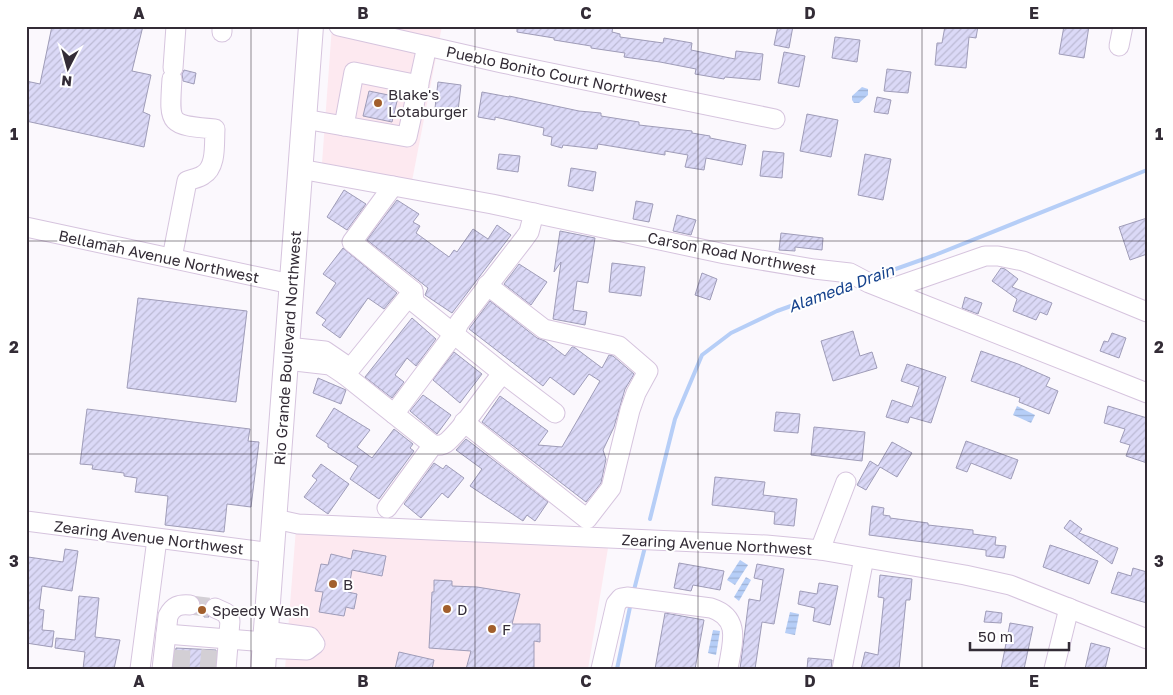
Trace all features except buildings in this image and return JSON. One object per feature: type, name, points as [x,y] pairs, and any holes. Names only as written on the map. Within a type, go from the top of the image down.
[{"type":"main road","name":"Rio Grande Boulevard Northwest","points":[[264,647],[311,26]]},
{"type":"street","points":[[172,258],[188,181],[203,175],[209,170],[213,160],[215,129],[189,127],[180,124],[170,112],[176,26]]},
{"type":"street","name":"Pueblo Bonito Court Northwest","points":[[339,26],[502,63],[775,119]]},
{"type":"street","points":[[1119,46],[1123,26]]},
{"type":"street","points":[[304,119],[345,120],[407,137],[414,84],[427,46]]},
{"type":"street","points":[[345,120],[354,72],[414,84]]},
{"type":"street","name":"Carson Road Northwest","points":[[300,169],[534,213],[725,254],[850,273],[868,283],[1147,393]]},
{"type":"street","points":[[393,186],[352,242],[413,291],[414,302],[501,372],[555,412]]},
{"type":"street","points":[[394,414],[454,334],[459,323],[529,232],[534,213]]},
{"type":"street","name":"Bellamah Avenue Northwest","points":[[26,228],[291,284]]},
{"type":"street","points":[[886,290],[985,256],[998,256],[1022,261],[1147,312]]},
{"type":"street","points":[[464,422],[587,519],[611,488],[623,432],[636,393],[648,371],[619,346],[544,329],[488,285]]},
{"type":"street","points":[[348,371],[413,291]]},
{"type":"street","points":[[287,353],[325,351],[394,414],[433,446],[440,446],[447,442],[501,372]]},
{"type":"street","points":[[387,508],[433,446]]},
{"type":"street","points":[[820,550],[846,482]]},
{"type":"street","name":"Zearing Avenue Northwest","points":[[275,519],[298,524],[746,544],[820,550],[1010,585],[1147,639]]},
{"type":"street","name":"Zearing Avenue Northwest","points":[[26,521],[272,553]]},
{"type":"street","points":[[140,669],[157,539]]},
{"type":"street","points":[[842,669],[864,558]]},
{"type":"street","points":[[601,669],[616,604],[621,598],[627,597],[711,608],[722,613],[730,623],[733,633],[728,669]]},
{"type":"street","points":[[162,669],[177,639],[168,616],[171,609],[181,604],[190,605]]},
{"type":"street","points":[[215,608],[226,613],[230,621],[217,643],[226,669]]},
{"type":"street","points":[[1054,669],[1069,608]]},
{"type":"street","points":[[177,639],[264,647]]},
{"type":"shaded area","points":[[332,26],[442,26],[412,181],[322,163]]},
{"type":"shaded area","points":[[296,528],[609,542],[588,669],[285,669]]},
{"type":"water","points":[[862,87],[868,89],[868,95],[859,103],[854,103],[852,96]]},
{"type":"water","points":[[1017,406],[1035,415],[1031,423],[1013,415]]},
{"type":"water","points":[[740,560],[748,565],[735,585],[727,580]]},
{"type":"water","points":[[746,577],[751,580],[739,601],[734,597]]},
{"type":"water","points":[[790,612],[799,614],[795,635],[785,633]]},
{"type":"water","points":[[713,630],[720,631],[716,655],[708,653]]},
{"type":"waterway","name":"Alameda Drain","points":[[873,277],[935,255],[1147,170]]},
{"type":"waterway","name":"Alameda Drain","points":[[650,519],[675,419],[702,355],[731,333],[777,311],[855,283]]},
{"type":"waterway","name":"Alameda Drain","points":[[634,590],[645,547]]},
{"type":"waterway","name":"Alameda Drain","points":[[617,669],[630,607]]},
{"type":"tunnel","points":[[190,605],[215,608]]},
{"type":"tunnel","points":[[180,669],[181,648]]},
{"type":"tunnel","points":[[209,669],[211,650]]},
{"type":"place","name":"Blake's Lotaburger","points":[[378,103]]},
{"type":"place","name":"B","points":[[333,584]]},
{"type":"place","name":"D","points":[[447,609]]},
{"type":"place","name":"Speedy Wash","points":[[202,610]]},
{"type":"place","name":"F","points":[[492,629]]}]
